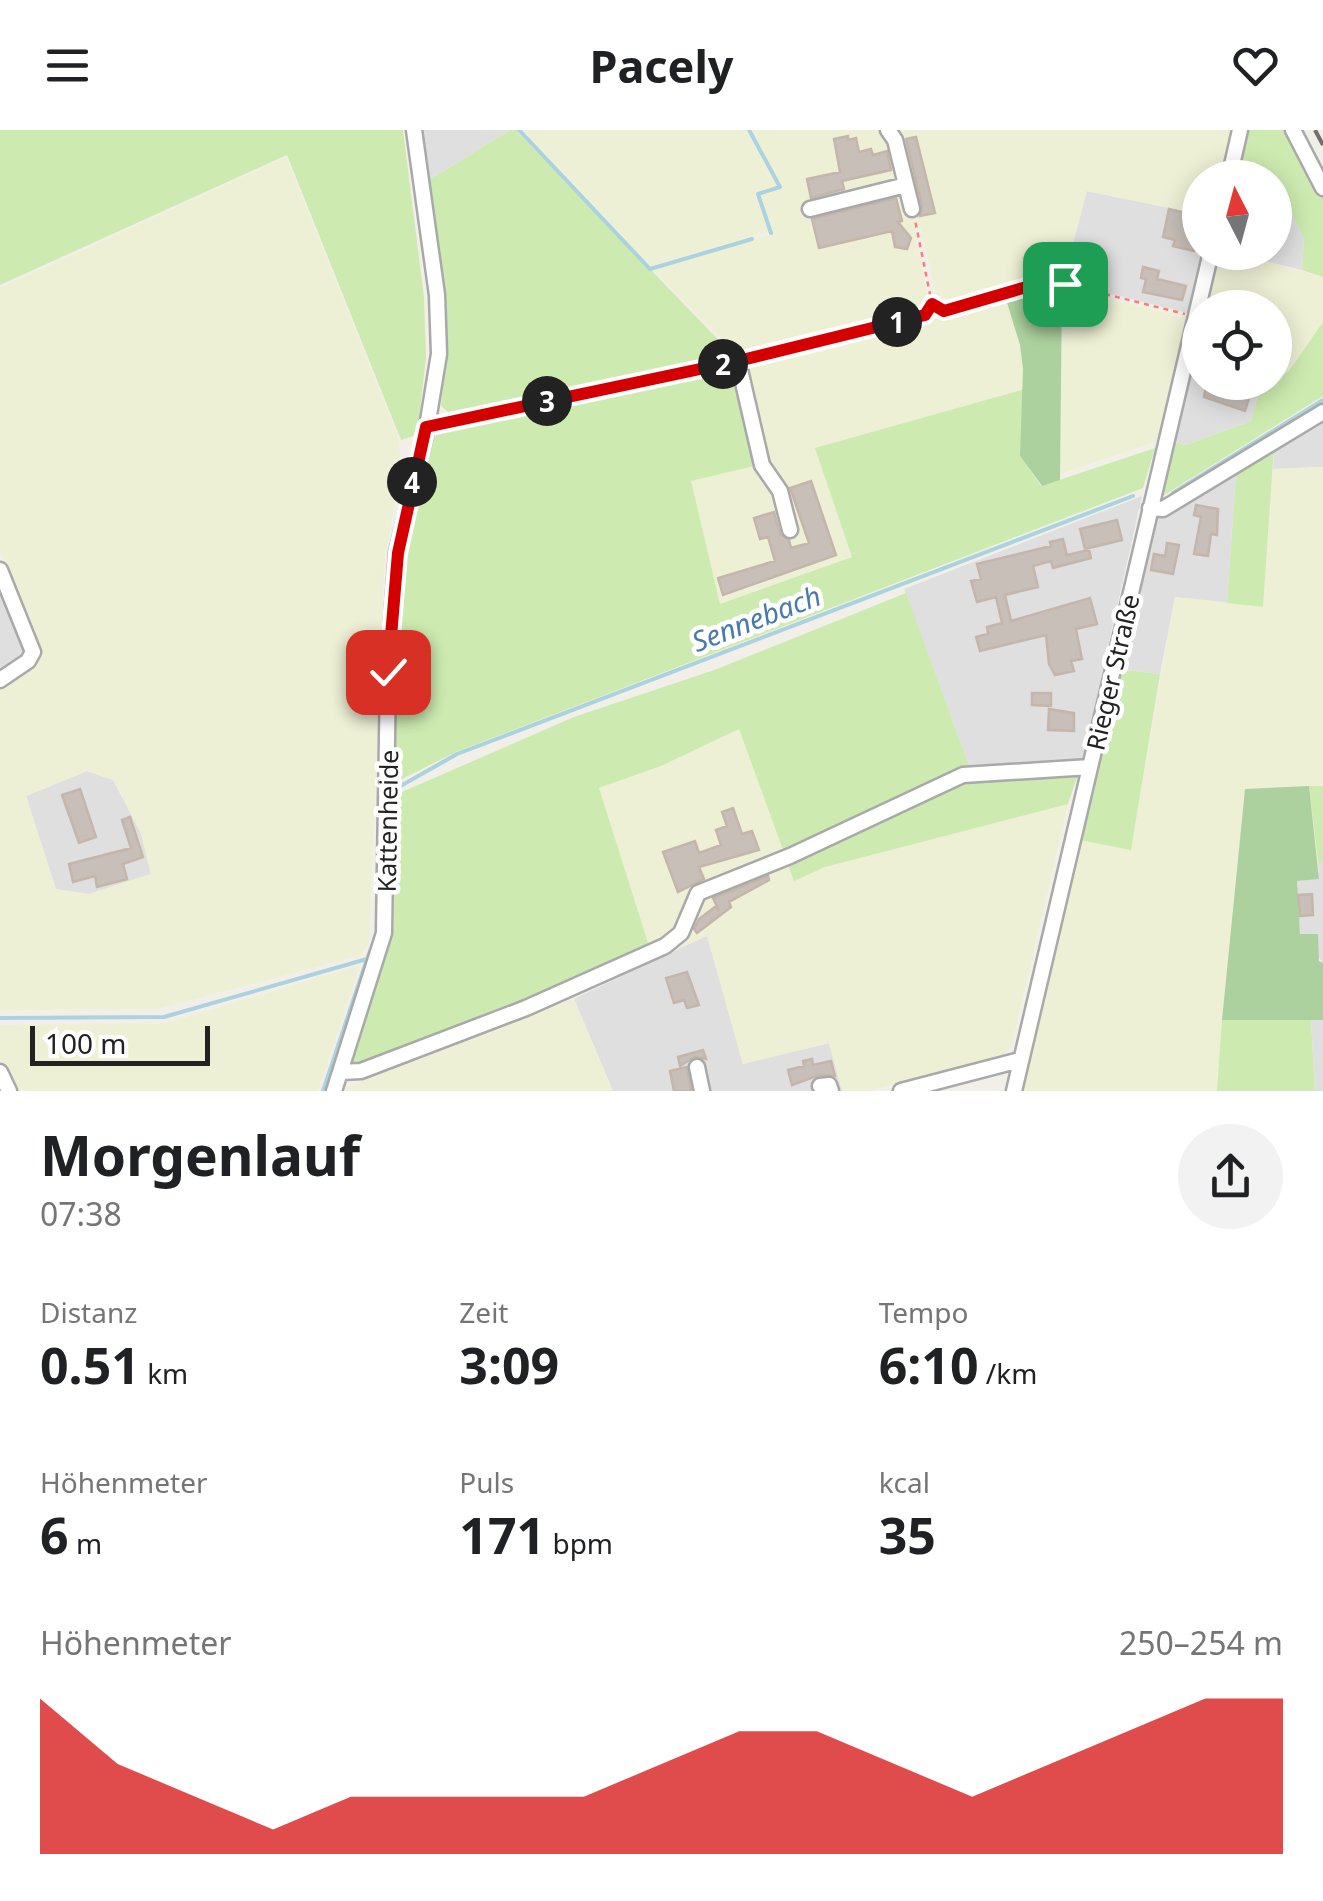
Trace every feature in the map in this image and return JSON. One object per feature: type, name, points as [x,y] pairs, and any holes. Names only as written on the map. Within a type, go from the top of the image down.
[{"type":"street","name":"Kattenheide","points":[[334,1091],[384,933],[388,672],[398,553],[439,354],[438,315],[414,130]]},
{"type":"street","points":[[888,130],[895,140],[912,209]]},
{"type":"street","points":[[1233,160],[1240,130]]},
{"type":"street","points":[[1292,130],[1323,188]]},
{"type":"street","points":[[810,209],[906,184]]},
{"type":"street","points":[[426,427],[738,361],[762,465],[780,491],[790,530]]},
{"type":"street","name":"Rieger Straße","points":[[1014,1091],[1182,374]]},
{"type":"street","points":[[1150,508],[1163,510],[1323,412]]},
{"type":"street","points":[[0,570],[32,652],[28,661],[0,680]]},
{"type":"street","points":[[341,1072],[361,1070],[526,1008],[665,946],[681,934],[698,893],[790,856],[963,776],[1090,767]]},
{"type":"street","points":[[901,1091],[1020,1060]]},
{"type":"street","points":[[697,1067],[702,1091]]},
{"type":"street","points":[[0,1072],[9,1091]]},
{"type":"path","points":[[738,361],[925,315],[932,304],[912,209]]},
{"type":"path","points":[[932,304],[944,311],[1037,284],[1065,284],[1182,313]]},
{"type":"shaded area","points":[[418,130],[510,130],[426,182]]},
{"type":"shaded area","points":[[1086,191],[1182,210],[1182,270],[1202,270],[1197,290],[1182,290],[1182,312],[1063,282]]},
{"type":"shaded area","points":[[1292,214],[1304,239],[1302,270],[1292,268]]},
{"type":"shaded area","points":[[1182,394],[1182,400],[1257,400],[1251,421],[1186,445],[1171,441]]},
{"type":"shaded area","points":[[1323,417],[1323,467],[1273,469],[1274,447]]},
{"type":"shaded area","points":[[1236,473],[1227,603],[1175,597],[1160,674],[1116,669],[1150,522]]},
{"type":"shaded area","points":[[1142,496],[1082,762],[971,771],[904,589]]},
{"type":"shaded area","points":[[0,582],[28,645],[25,656],[0,673]]},
{"type":"shaded area","points":[[87,771],[113,780],[141,833],[151,874],[89,894],[56,890],[26,796]]},
{"type":"shaded area","points":[[1318,862],[1323,862],[1323,963],[1300,935],[1296,881],[1319,879]]},
{"type":"shaded area","points":[[707,935],[743,1064],[829,1043],[842,1091],[613,1091],[574,999]]},
{"type":"shaded area","points":[[1311,1020],[1323,1020],[1323,1091],[1315,1091]]},
{"type":"green space","points":[[0,130],[403,130],[424,297],[426,358],[417,435],[401,440],[287,155],[0,285]]},
{"type":"green space","points":[[510,130],[516,130],[734,356],[454,417],[441,406],[446,341],[426,182]]},
{"type":"green space","points":[[523,130],[745,130],[777,186],[755,194],[768,231],[651,266]]},
{"type":"green space","points":[[751,130],[1234,130],[1228,160],[1182,160],[1182,210],[1087,191],[1063,282],[1036,280],[949,304],[938,300],[920,226],[914,228],[928,299],[919,310],[737,355],[653,270],[772,234],[760,195],[781,187]]},
{"type":"green space","points":[[1246,130],[1286,130],[1323,198],[1323,277],[1302,270],[1304,239],[1292,214],[1292,160],[1238,160]]},
{"type":"green space","points":[[286,157],[399,440],[400,468],[384,566],[369,943],[361,955],[158,1009],[0,1010],[0,685],[43,654],[0,553],[0,288]],"holes":[[[87,771],[113,780],[141,833],[151,874],[89,894],[56,889],[26,796]]]},
{"type":"green space","points":[[1292,269],[1323,277],[1323,322],[1292,367],[1292,290],[1207,290],[1212,270]]},
{"type":"green space","points":[[1036,288],[1062,288],[1060,480],[1042,486],[1020,456],[1023,369],[1005,296]]},
{"type":"green space","points":[[1062,288],[1182,317],[1182,350],[1158,441],[1060,474]]},
{"type":"green space","points":[[1005,296],[1020,345],[1025,389],[816,448],[852,557],[719,604],[690,481],[769,461],[747,369],[751,361],[955,312]]},
{"type":"green space","points":[[1323,322],[1323,396],[1158,499],[1171,441],[1186,445],[1251,421],[1257,400],[1292,400],[1292,367]]},
{"type":"green space","points":[[729,370],[738,378],[755,450],[754,466],[691,481],[720,604],[852,557],[815,448],[1025,389],[1020,456],[1041,486],[1155,448],[1143,488],[456,752],[396,782],[396,651],[405,554],[429,443],[446,426]]},
{"type":"green space","points":[[1274,447],[1263,607],[1227,603],[1236,473]]},
{"type":"green space","points":[[1323,467],[1323,785],[1245,790],[1217,1091],[1019,1091],[1075,839],[1131,849],[1175,597],[1263,606],[1273,469]]},
{"type":"green space","points":[[906,593],[971,771],[959,772],[783,850],[739,729],[661,766],[599,788],[650,949],[522,1005],[359,1065],[352,1063],[394,927],[395,795],[574,717],[717,669]]},
{"type":"green space","points":[[1116,669],[1160,674],[1131,850],[1075,839]]},
{"type":"green space","points":[[739,729],[794,880],[825,867],[1068,804],[1011,1047],[1003,1055],[870,1091],[842,1091],[829,1043],[743,1064],[707,936],[654,960],[598,789],[661,766]]},
{"type":"green space","points":[[1078,774],[1068,804],[825,867],[794,881],[786,860],[964,778]]},
{"type":"green space","points":[[1309,786],[1323,786],[1323,862],[1318,862]]},
{"type":"green space","points":[[1309,786],[1319,879],[1297,881],[1300,934],[1318,934],[1319,961],[1323,963],[1323,1020],[1222,1020],[1245,789]]},
{"type":"green space","points":[[360,965],[318,1091],[16,1091],[0,1058],[0,1025],[166,1023]]},
{"type":"green space","points":[[574,999],[613,1091],[343,1091],[344,1089]]},
{"type":"green space","points":[[1222,1020],[1311,1020],[1315,1091],[1217,1091]]},
{"type":"building","points":[[848,136],[848,140],[856,138],[859,152],[871,149],[873,155],[887,151],[891,170],[842,181],[844,189],[811,198],[807,179],[840,172],[834,139]]},
{"type":"building","points":[[916,137],[935,213],[920,216],[922,206],[906,139]]},
{"type":"building","points":[[896,198],[902,221],[898,222],[911,238],[907,249],[895,247],[892,231],[819,248],[812,219]]},
{"type":"building","points":[[1169,209],[1182,212],[1182,248],[1173,246],[1175,240],[1163,237]]},
{"type":"building","points":[[1143,267],[1159,271],[1157,279],[1186,286],[1182,300],[1143,292],[1146,279],[1141,278]]},
{"type":"building","points":[[1213,400],[1248,400],[1245,411]]},
{"type":"building","points":[[811,481],[836,555],[723,595],[718,578],[775,561],[768,537],[760,539],[754,518],[774,512],[780,534],[789,540],[791,548],[809,543],[790,488]]},
{"type":"building","points":[[1196,505],[1218,509],[1217,535],[1211,534],[1208,556],[1194,554],[1201,517],[1194,515]]},
{"type":"building","points":[[1117,520],[1122,540],[1085,549],[1080,529]]},
{"type":"building","points":[[1063,539],[1067,555],[1089,550],[1091,558],[1053,568],[1051,561],[1033,566],[1038,587],[1005,595],[1011,621],[1090,598],[1097,624],[1076,629],[1082,659],[1071,661],[1074,671],[1055,675],[1049,664],[1046,635],[980,651],[976,637],[988,634],[987,627],[1002,623],[996,597],[977,602],[971,581],[981,579],[977,564],[1051,546],[1050,542]]},
{"type":"building","points":[[1167,543],[1179,545],[1173,574],[1151,570],[1154,554],[1165,556]]},
{"type":"building","points":[[1032,693],[1051,693],[1051,706],[1032,705]]},
{"type":"building","points":[[1049,709],[1074,713],[1074,731],[1048,730]]},
{"type":"building","points":[[80,789],[96,837],[79,843],[62,795]]},
{"type":"building","points":[[733,808],[742,834],[752,831],[759,850],[699,867],[704,879],[678,892],[663,852],[695,841],[699,853],[721,845],[716,830],[727,826],[722,812]]},
{"type":"building","points":[[130,817],[143,857],[123,864],[127,879],[97,887],[95,876],[73,882],[69,864],[131,848],[122,820]]},
{"type":"building","points":[[768,876],[769,880],[729,902],[731,907],[697,933],[694,929],[699,919],[716,906],[719,911],[713,898]]},
{"type":"building","points":[[1312,894],[1313,915],[1300,916],[1298,895]]},
{"type":"building","points":[[687,972],[699,1005],[687,1008],[684,1000],[674,1003],[666,978]]},
{"type":"building","points":[[703,1050],[706,1059],[694,1057],[680,1066],[678,1057]]},
{"type":"building","points":[[812,1059],[813,1065],[831,1061],[835,1076],[819,1075],[792,1085],[788,1070],[804,1066],[803,1061]]},
{"type":"building","points":[[687,1067],[691,1091],[674,1091],[670,1071]]},
{"type":"waterway","points":[[519,130],[650,269],[752,239]]},
{"type":"waterway","points":[[749,130],[780,187],[758,194],[771,233]]},
{"type":"waterway","name":"Sennebach","points":[[1173,493],[1323,400]]},
{"type":"waterway","name":"Sennebach","points":[[397,788],[457,754],[1133,496]]},
{"type":"waterway","name":"Sennebach","points":[[0,1018],[164,1017],[367,959],[377,934],[379,802]]},
{"type":"waterway","points":[[323,1091],[367,959]]},
{"type":"railway","points":[[1315,130],[1323,145]]},
{"type":"route","points":[[388,672],[398,553],[426,427],[738,361],[925,315],[932,304],[944,311],[1037,284],[1065,284]]}]
